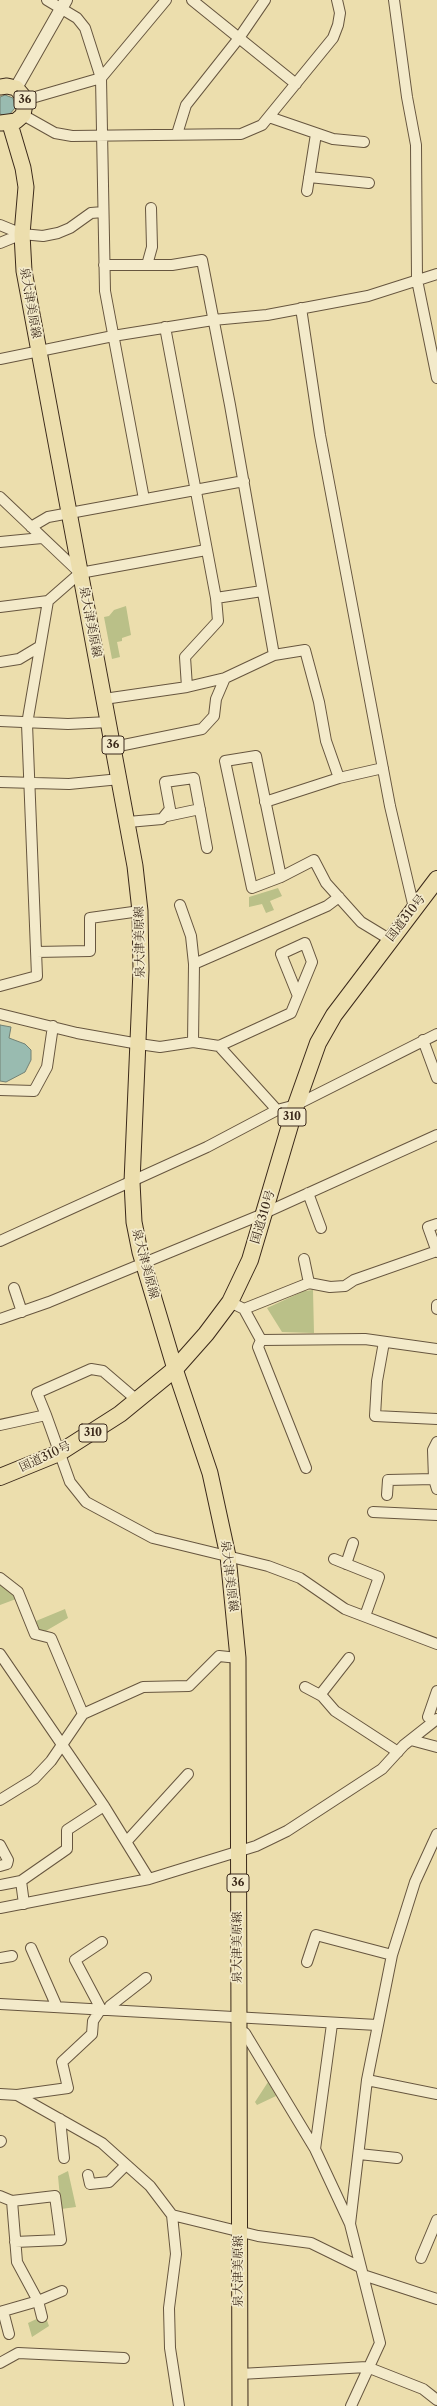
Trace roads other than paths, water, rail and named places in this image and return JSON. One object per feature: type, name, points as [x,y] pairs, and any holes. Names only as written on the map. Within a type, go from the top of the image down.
[{"type":"highway","name":"国道310号","points":[[0,1477],[59,1453],[89,1436],[138,1401],[175,1369],[206,1334],[230,1302],[250,1260],[262,1215],[296,1105],[318,1043],[334,1015],[389,939],[437,879]]},
{"type":"main road","name":"36","points":[[0,86],[21,101]]},
{"type":"main road","name":"泉大津美原線","points":[[21,101],[5,123],[23,168],[26,187],[22,234],[24,271],[128,822],[140,911],[141,970],[139,1044],[132,1182],[134,1222],[143,1262],[175,1369],[210,1473],[228,1556],[238,1658],[240,2406]]},
{"type":"street","points":[[47,0],[64,4],[85,28],[101,78],[105,291],[144,499]]},
{"type":"street","points":[[21,101],[101,78],[166,0]]},
{"type":"street","points":[[192,0],[296,84]]},
{"type":"street","points":[[176,134],[186,105],[239,38],[265,0]]},
{"type":"street","points":[[21,101],[54,133],[72,136],[241,134],[262,126],[333,38],[338,25],[340,13],[337,0]]},
{"type":"street","points":[[394,0],[407,97],[416,145],[417,280],[437,378]]},
{"type":"street","points":[[21,101],[64,4]]},
{"type":"street","points":[[269,117],[333,139],[364,142]]},
{"type":"street","points":[[307,191],[316,134]]},
{"type":"street","points":[[309,177],[369,182]]},
{"type":"street","points":[[147,265],[152,247],[151,208]]},
{"type":"street","points":[[0,225],[22,234],[43,236],[58,233],[70,228],[91,213],[103,212]]},
{"type":"street","points":[[0,243],[22,234]]},
{"type":"street","points":[[104,265],[172,265],[202,260],[244,481],[274,655]]},
{"type":"street","points":[[0,359],[113,336],[213,320],[267,315],[368,296],[437,274]]},
{"type":"street","points":[[301,308],[320,435],[383,768],[414,908]]},
{"type":"street","points":[[165,328],[216,598],[218,621],[185,657],[187,687]]},
{"type":"street","points":[[31,527],[48,517],[244,481]]},
{"type":"street","points":[[0,497],[80,573]]},
{"type":"street","points":[[0,542],[42,538]]},
{"type":"street","points":[[0,607],[48,602],[80,573],[206,550]]},
{"type":"street","points":[[216,598],[262,591]]},
{"type":"street","points":[[0,986],[37,976],[27,724],[39,647],[48,602]]},
{"type":"street","points":[[0,662],[19,659],[39,647]]},
{"type":"street","points":[[104,699],[187,687],[225,678],[263,662],[274,655],[305,650],[319,702],[326,741],[339,778]]},
{"type":"street","points":[[114,747],[202,729],[214,716],[216,699],[225,678]]},
{"type":"street","points":[[0,721],[27,724],[109,722]]},
{"type":"street","points":[[281,877],[256,756],[225,761],[252,888],[281,877],[314,860],[326,883],[361,922],[389,939]]},
{"type":"street","points":[[265,802],[339,778],[383,768]]},
{"type":"street","points":[[0,782],[69,784],[120,778]]},
{"type":"street","points":[[167,816],[170,809],[165,782],[194,778],[208,848]]},
{"type":"street","points":[[128,822],[155,821],[167,816],[200,809]]},
{"type":"street","points":[[194,964],[327,906],[339,897]]},
{"type":"street","points":[[180,905],[191,936],[194,964],[193,1042]]},
{"type":"street","points":[[36,952],[90,951],[90,918],[140,911]]},
{"type":"street","points":[[0,1014],[77,1033],[139,1044],[160,1047],[193,1042],[219,1046],[291,1013],[298,996],[312,962],[305,943],[281,954],[298,996]]},
{"type":"street","points":[[0,1090],[34,1091],[47,1067],[52,1026]]},
{"type":"street","points":[[0,1241],[207,1147],[277,1110],[296,1105],[437,1034]]},
{"type":"street","points":[[423,1040],[437,1078]]},
{"type":"street","points":[[219,1046],[277,1110]]},
{"type":"street","points":[[0,1319],[22,1312],[262,1215],[437,1135]]},
{"type":"street","points":[[308,1193],[321,1228]]},
{"type":"street","points":[[244,1309],[309,1283],[330,1288],[345,1286],[354,1280],[437,1251],[428,1227],[437,1224]]},
{"type":"street","points":[[304,1259],[309,1283]]},
{"type":"street","points":[[14,1288],[22,1312]]},
{"type":"street","points":[[230,1302],[244,1309],[261,1340]]},
{"type":"street","points":[[261,1340],[365,1339],[437,1349]]},
{"type":"street","points":[[261,1340],[258,1347],[306,1468]]},
{"type":"street","points":[[384,1342],[378,1381],[375,1416],[437,1419]]},
{"type":"street","points":[[138,1401],[104,1371],[91,1369],[37,1393],[70,1482],[86,1502],[153,1538],[268,1566],[300,1578],[345,1609],[437,1644]]},
{"type":"street","points":[[0,1425],[46,1415]]},
{"type":"street","points":[[387,1495],[388,1480],[436,1477],[433,1450],[437,1442]]},
{"type":"street","points":[[373,1512],[437,1515]]},
{"type":"street","points":[[346,1564],[353,1543]]},
{"type":"street","points":[[334,1559],[379,1577],[365,1616]]},
{"type":"street","points":[[0,1578],[18,1592],[35,1634],[51,1638],[83,1714]]},
{"type":"street","points":[[0,1654],[104,1806],[127,1841],[149,1879]]},
{"type":"street","points":[[0,1800],[34,1779],[52,1761],[83,1714],[143,1687],[189,1686],[219,1656],[238,1658]]},
{"type":"street","points":[[320,1695],[349,1658]]},
{"type":"street","points":[[305,1687],[320,1695],[335,1711],[398,1752]]},
{"type":"street","points":[[0,1908],[149,1879],[238,1853],[287,1831],[382,1769],[433,1718],[437,1691]]},
{"type":"street","points":[[411,1740],[437,1746]]},
{"type":"street","points":[[127,1841],[188,1774]]},
{"type":"street","points":[[0,1885],[21,1881],[67,1849],[66,1830],[104,1806]]},
{"type":"street","points":[[350,2224],[367,2080],[392,1955],[415,1882],[437,1834]]},
{"type":"street","points":[[0,1845],[8,1860],[7,1864],[0,1866]]},
{"type":"street","points":[[21,1881],[24,1904]]},
{"type":"street","points":[[307,1962],[316,1934],[392,1955]]},
{"type":"street","points":[[102,1942],[75,1960],[105,2010]]},
{"type":"street","points":[[31,1948],[57,2007]]},
{"type":"street","points":[[0,1958],[12,1956]]},
{"type":"street","points":[[0,2094],[18,2095],[68,2088],[62,2062],[92,2034],[93,2022],[105,2010],[146,1978]]},
{"type":"street","points":[[0,2004],[105,2010],[238,2025],[377,2025]]},
{"type":"street","points":[[315,2149],[332,2024]]},
{"type":"street","points":[[238,2025],[245,2033],[315,2149],[350,2224],[380,2343],[367,2367],[351,2406]]},
{"type":"street","points":[[367,2080],[437,2094]]},
{"type":"street","points":[[18,2095],[102,2143],[150,2186],[172,2215],[176,2254],[169,2308],[170,2348],[179,2406]]},
{"type":"street","points":[[60,2119],[64,2158]]},
{"type":"street","points":[[359,2154],[398,2158]]},
{"type":"street","points":[[88,2175],[90,2184],[110,2182],[126,2165]]},
{"type":"street","points":[[0,2196],[12,2201],[55,2196],[61,2240],[16,2242]]},
{"type":"street","points":[[12,2201],[17,2262],[38,2301],[42,2317]]},
{"type":"street","points":[[172,2215],[239,2232],[311,2243],[362,2271],[437,2299]]},
{"type":"street","points":[[421,2258],[437,2220]]},
{"type":"street","points":[[9,2334],[1,2311],[38,2301],[62,2291]]},
{"type":"street","points":[[0,2363],[18,2353],[124,2358]]},
{"type":"street","points":[[240,2374],[367,2367],[422,2389],[437,2400]]},
{"type":"water","points":[[5,95],[13,98],[15,108],[9,115],[0,114],[0,97]]},
{"type":"water","points":[[0,1025],[11,1027],[9,1038],[25,1044],[31,1050],[31,1060],[25,1072],[6,1082],[0,1081]]}]
